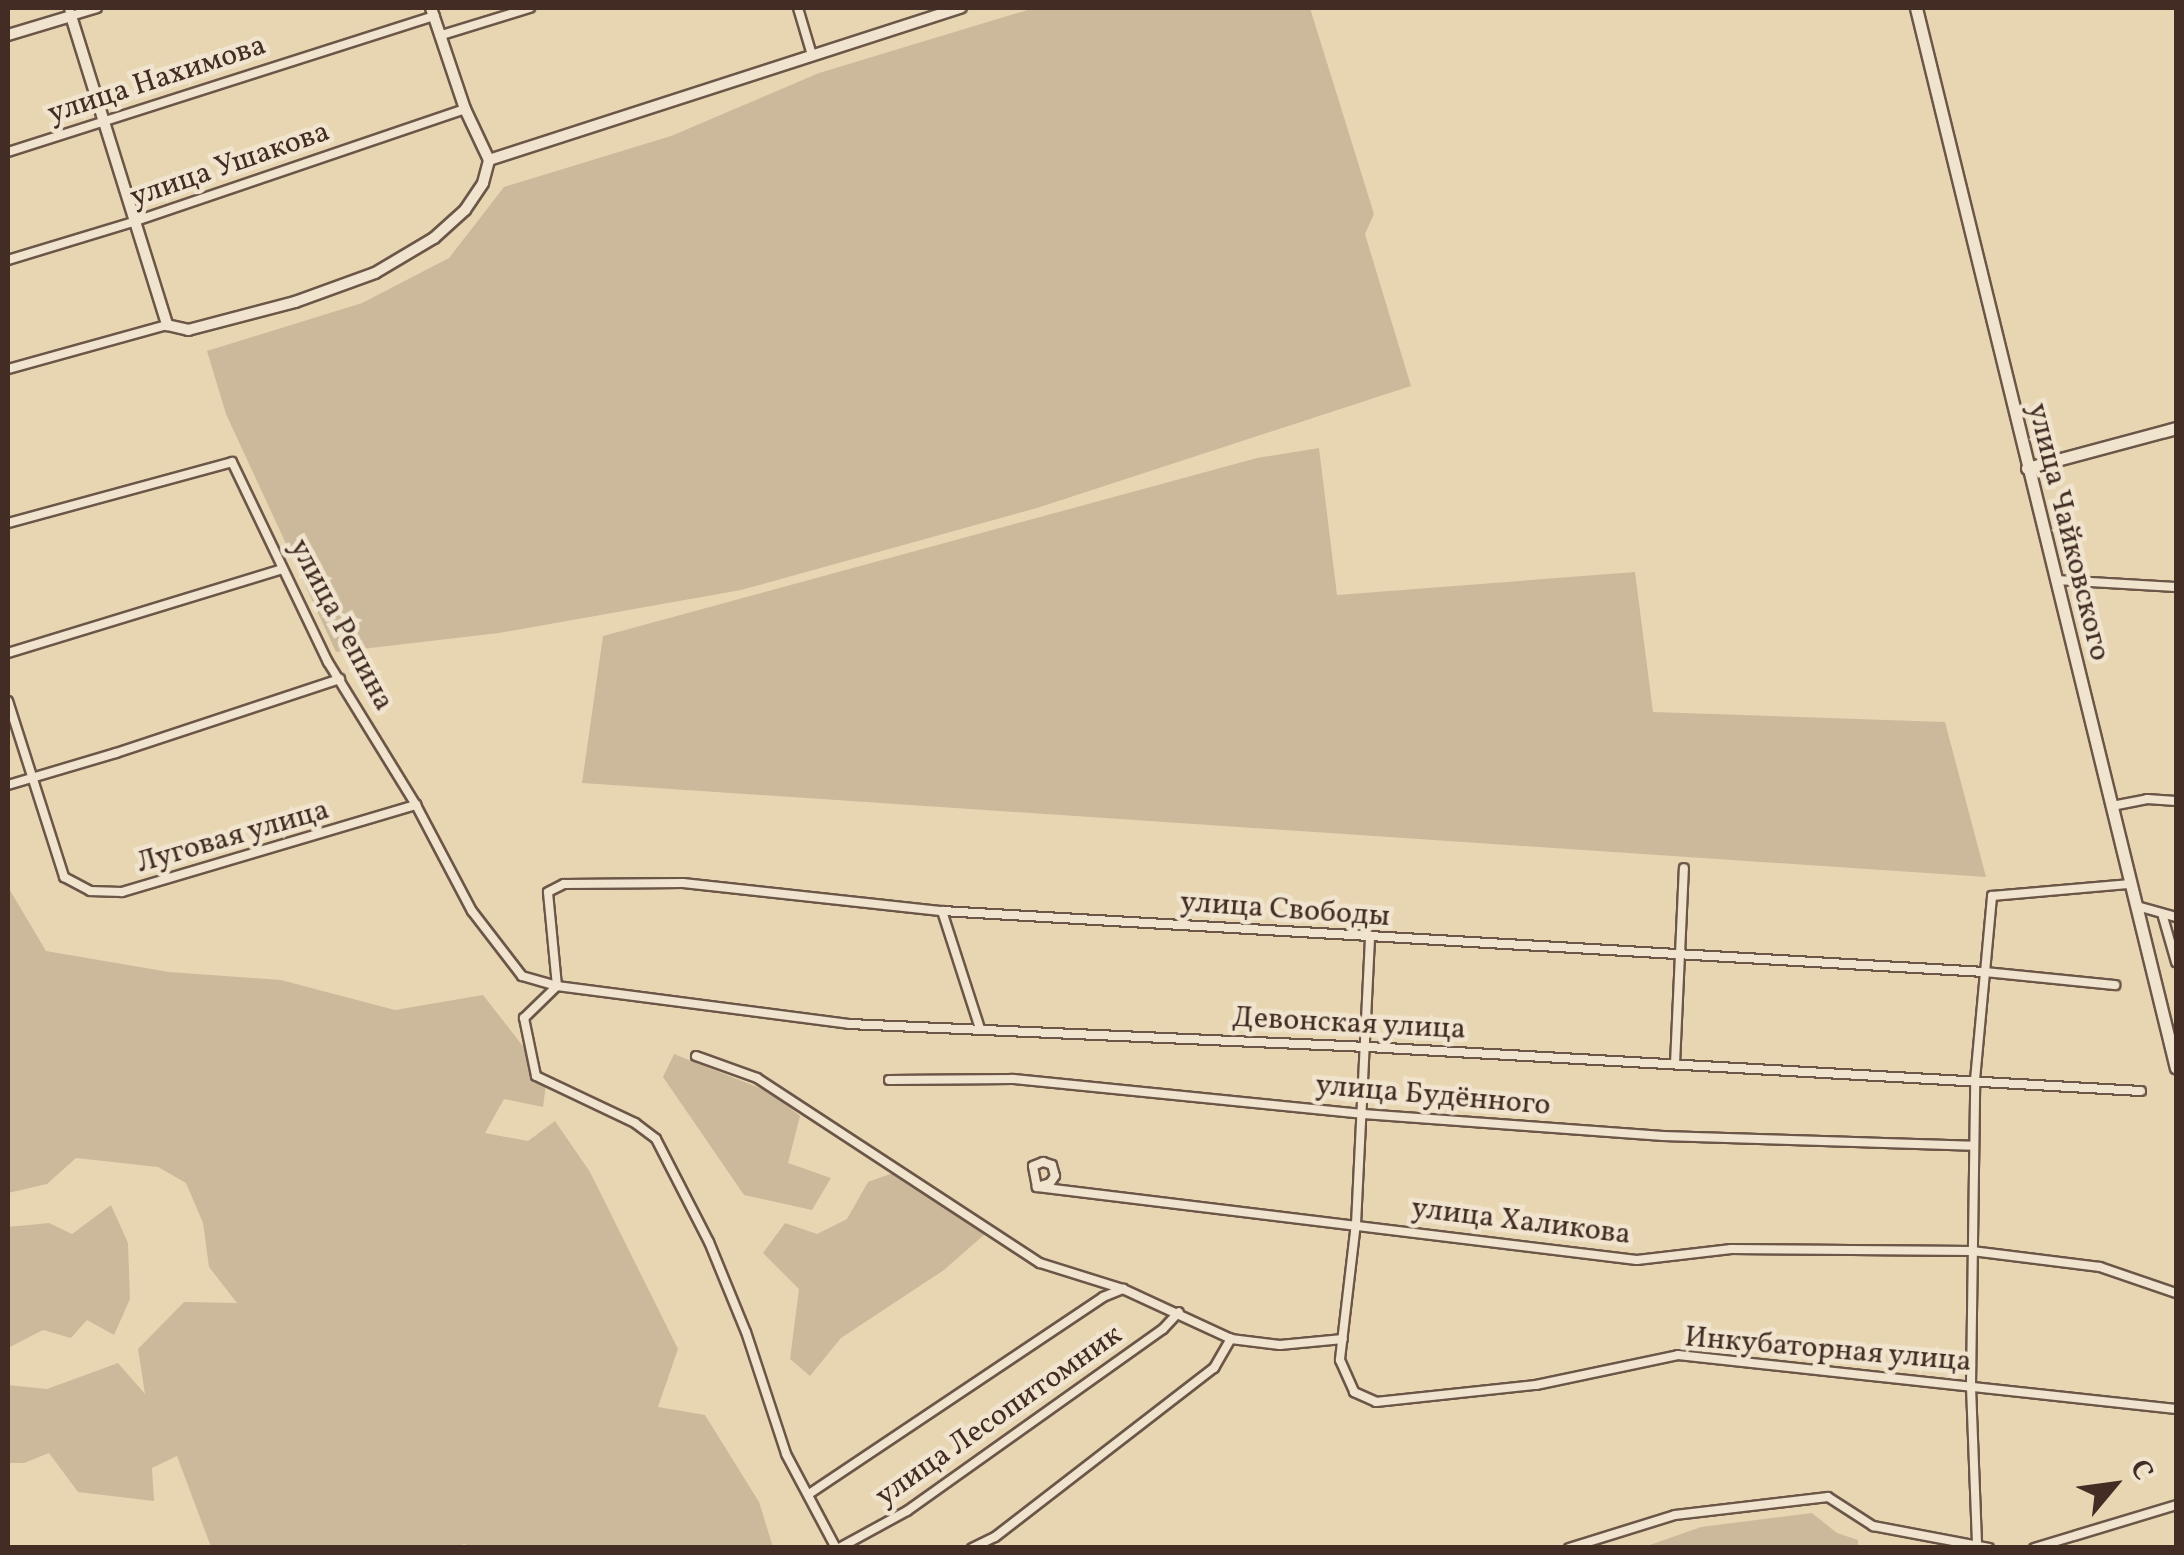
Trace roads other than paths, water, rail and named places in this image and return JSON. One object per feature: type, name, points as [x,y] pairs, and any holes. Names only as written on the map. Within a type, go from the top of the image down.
[{"type":"main road","name":"улица Чайковского","points":[[1916,8],[2176,1068]]},
{"type":"main road","points":[[2027,468],[2176,428]]},
{"type":"street","points":[[8,34],[70,12],[98,8]]},
{"type":"street","points":[[442,35],[530,8]]},
{"type":"street","points":[[798,8],[812,55]]},
{"type":"street","points":[[489,160],[961,8]]},
{"type":"street","points":[[70,12],[166,325]]},
{"type":"street","points":[[8,369],[166,325],[188,330],[295,302],[374,273],[434,238],[465,210],[483,183],[489,160],[465,109],[433,12]]},
{"type":"street","name":"улица Нахимова","points":[[8,152],[433,12]]},
{"type":"street","name":"улица Ушакова","points":[[8,260],[133,222],[465,109]]},
{"type":"street","name":"улица Репина","points":[[8,523],[232,462],[340,679],[416,805],[472,912],[522,976],[557,986]]},
{"type":"street","points":[[8,653],[282,569]]},
{"type":"street","points":[[2055,580],[2176,587]]},
{"type":"street","points":[[8,784],[340,679]]},
{"type":"street","points":[[8,701],[34,777]]},
{"type":"street","name":"Луговая улица","points":[[34,777],[64,877],[90,891],[122,892],[416,805]]},
{"type":"street","points":[[2110,806],[2147,799],[2176,801]]},
{"type":"street","points":[[1675,1064],[1684,868]]},
{"type":"street","name":"улица Свободы","points":[[557,986],[548,892],[564,884],[683,883],[942,911],[1682,958],[1984,972],[2115,985]]},
{"type":"street","points":[[1977,1542],[1971,1386],[1974,1080],[1992,896],[2130,884]]},
{"type":"street","points":[[2137,906],[2176,918]]},
{"type":"street","points":[[942,911],[980,1029]]},
{"type":"street","points":[[2163,917],[2176,962]]},
{"type":"street","name":"Инкубаторная улица","points":[[1370,938],[1368,1047],[1356,1223],[1340,1360],[1354,1392],[1376,1402],[1536,1384],[1678,1355],[2176,1409]]},
{"type":"street","points":[[557,986],[524,1018],[536,1076],[635,1123],[656,1139],[709,1242],[746,1332],[786,1454],[838,1548]]},
{"type":"street","name":"Девонская улица","points":[[557,986],[831,1022],[1368,1047],[2141,1092]]},
{"type":"street","points":[[696,1056],[757,1078],[1040,1263],[1123,1289],[1231,1339],[1280,1345],[1343,1339]]},
{"type":"street","name":"улица Будённого","points":[[890,1080],[1013,1079],[1363,1114],[1664,1136],[1974,1146]]},
{"type":"street","name":"улица Халикова","points":[[1037,1187],[1638,1260],[1731,1250],[1972,1251],[2100,1268],[2176,1293]]},
{"type":"street","points":[[810,1494],[1103,1297],[1123,1289]]},
{"type":"street","name":"улица Лесопитомник","points":[[838,1548],[906,1511],[1163,1329],[1179,1312]]},
{"type":"street","points":[[972,1548],[995,1537],[1214,1368],[1231,1339]]},
{"type":"street","points":[[1569,1548],[1676,1515],[1828,1497],[1873,1526],[1977,1542],[1989,1548]]},
{"type":"street","points":[[2034,1548],[2176,1505]]}]
